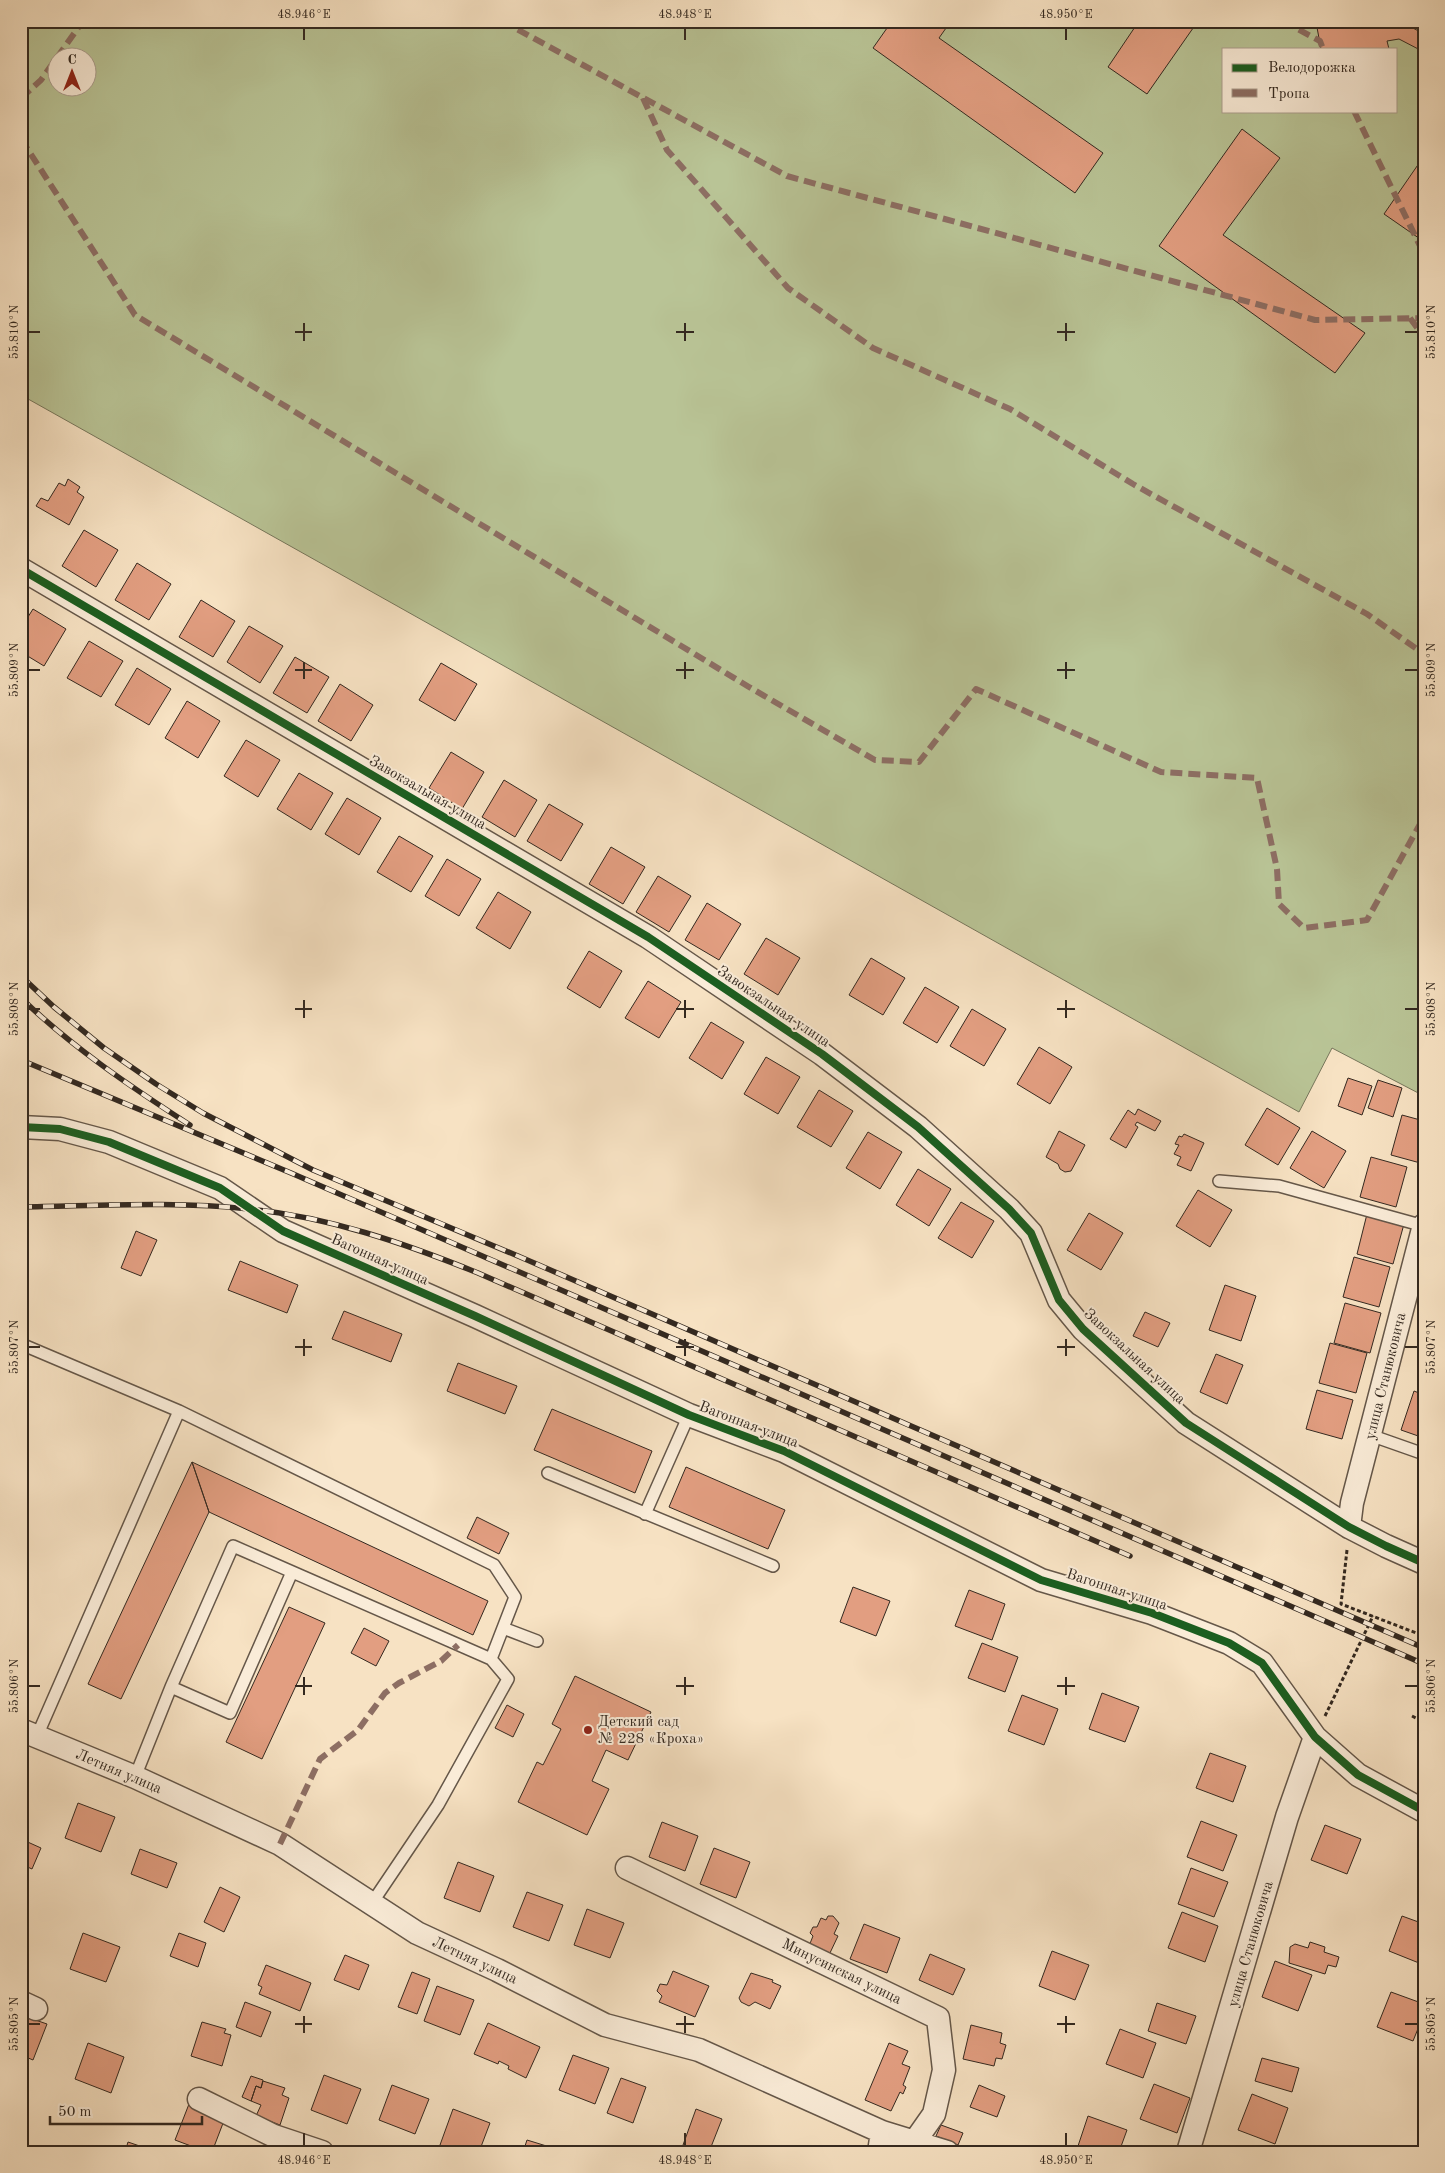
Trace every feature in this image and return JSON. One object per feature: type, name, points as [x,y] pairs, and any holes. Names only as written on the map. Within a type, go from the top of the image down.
[{"type":"street","name":"Завокзальная улица","points":[[21,569],[648,938],[822,1054],[918,1127],[1009,1209],[1031,1233],[1059,1300],[1083,1330],[1186,1423],[1349,1527],[1424,1562]]},
{"type":"street","name":"Вагонная улица","points":[[21,1126],[60,1129],[109,1142],[220,1188],[283,1231],[475,1316],[689,1415],[784,1451],[1041,1580],[1152,1614],[1229,1643],[1262,1663],[1315,1737],[1358,1775],[1424,1811]]},
{"type":"street","name":"улица Станюковича","points":[[1349,1527],[1352,1503],[1424,1225]]},
{"type":"street","name":"Летняя улица","points":[[29,1733],[135,1777],[284,1846],[417,1933],[497,1970],[606,2025],[699,2050],[880,2142],[915,2141],[947,2152]]},
{"type":"street","name":"улица Станюковича","points":[[1188,2152],[1287,1817],[1315,1737]]},
{"type":"street","name":"Минусинская улица","points":[[627,1868],[938,2018],[944,2070],[934,2114],[915,2141]]},
{"type":"street","points":[[199,2098],[274,2136],[322,2152]]},
{"type":"lane","points":[[1219,1181],[1279,1186],[1424,1225]]},
{"type":"lane","points":[[21,1344],[179,1411],[494,1565],[516,1596],[491,1660]]},
{"type":"lane","points":[[29,1733],[179,1411]]},
{"type":"lane","points":[[646,1514],[689,1415]]},
{"type":"lane","points":[[1370,1435],[1424,1454]]},
{"type":"lane","points":[[548,1473],[773,1566]]},
{"type":"lane","points":[[135,1777],[171,1687],[233,1546],[491,1660],[508,1679],[438,1805],[372,1903]]},
{"type":"lane","points":[[171,1687],[230,1713],[292,1572]]},
{"type":"lane","points":[[504,1628],[537,1641]]},
{"type":"path","points":[[1349,1527],[1341,1604],[1424,1636]]},
{"type":"path","points":[[1315,1737],[1373,1616]]},
{"type":"path","points":[[1412,1716],[1424,1722]]},
{"type":"green space","points":[[21,21],[1424,21],[1424,1096],[1332,1048],[1299,1112],[21,395]]},
{"type":"building","points":[[892,21],[951,21],[939,38],[1103,153],[1075,193],[873,48]]},
{"type":"building","points":[[1139,21],[1198,21],[1147,94],[1108,67]]},
{"type":"building","points":[[1400,21],[1424,34],[1424,52],[1399,39],[1387,41],[1389,48],[1321,48],[1316,22]]},
{"type":"building","points":[[1242,129],[1280,158],[1223,235],[1365,333],[1335,373],[1159,246]]},
{"type":"building","points":[[1424,156],[1424,240],[1423,241],[1384,214]]},
{"type":"building","points":[[68,479],[80,487],[77,492],[84,497],[69,525],[36,506],[41,498],[48,501],[59,483],[65,486]]},
{"type":"building","points":[[84,530],[118,550],[96,587],[62,566]]},
{"type":"building","points":[[137,563],[171,584],[149,620],[115,600]]},
{"type":"building","points":[[201,600],[235,621],[213,657],[179,637]]},
{"type":"building","points":[[33,609],[66,629],[44,666],[21,652],[21,628]]},
{"type":"building","points":[[249,626],[283,646],[260,683],[227,662]]},
{"type":"building","points":[[89,641],[123,661],[101,697],[67,678]]},
{"type":"building","points":[[295,657],[329,677],[307,713],[273,693]]},
{"type":"building","points":[[441,663],[477,684],[455,721],[419,700]]},
{"type":"building","points":[[137,668],[171,689],[149,725],[115,705]]},
{"type":"building","points":[[340,684],[373,705],[351,741],[318,721]]},
{"type":"building","points":[[187,701],[220,721],[198,758],[165,738]]},
{"type":"building","points":[[246,740],[280,760],[258,797],[224,776]]},
{"type":"building","points":[[451,752],[484,772],[462,809],[429,788]]},
{"type":"building","points":[[299,773],[333,793],[311,830],[277,809]]},
{"type":"building","points":[[504,780],[537,800],[515,837],[482,817]]},
{"type":"building","points":[[347,798],[381,818],[359,855],[325,834]]},
{"type":"building","points":[[549,804],[583,824],[561,861],[527,841]]},
{"type":"building","points":[[399,836],[433,856],[411,892],[377,872]]},
{"type":"building","points":[[611,847],[645,867],[623,904],[589,884]]},
{"type":"building","points":[[447,859],[481,879],[459,916],[425,896]]},
{"type":"building","points":[[658,876],[691,896],[669,932],[636,912]]},
{"type":"building","points":[[498,892],[531,912],[510,949],[476,928]]},
{"type":"building","points":[[707,903],[741,924],[719,960],[685,940]]},
{"type":"building","points":[[766,938],[800,958],[778,995],[744,974]]},
{"type":"building","points":[[589,951],[622,971],[600,1008],[567,988]]},
{"type":"building","points":[[871,958],[905,978],[883,1015],[849,995]]},
{"type":"building","points":[[648,981],[681,1002],[659,1038],[625,1018]]},
{"type":"building","points":[[925,987],[959,1007],[937,1043],[903,1023]]},
{"type":"building","points":[[972,1009],[1006,1029],[984,1066],[950,1046]]},
{"type":"building","points":[[711,1022],[744,1042],[722,1079],[689,1058]]},
{"type":"building","points":[[1039,1047],[1072,1067],[1050,1104],[1017,1084]]},
{"type":"building","points":[[766,1057],[800,1077],[778,1114],[744,1094]]},
{"type":"building","points":[[1348,1078],[1372,1086],[1362,1115],[1338,1106]]},
{"type":"building","points":[[1378,1080],[1402,1088],[1393,1117],[1368,1108]]},
{"type":"building","points":[[819,1090],[853,1111],[831,1147],[797,1127]]},
{"type":"building","points":[[1267,1108],[1300,1128],[1278,1165],[1245,1145]]},
{"type":"building","points":[[1138,1109],[1161,1121],[1155,1131],[1137,1122],[1135,1125],[1138,1127],[1126,1148],[1110,1139],[1128,1110],[1135,1115]]},
{"type":"building","points":[[1402,1115],[1424,1121],[1424,1164],[1391,1155]]},
{"type":"building","points":[[1059,1131],[1085,1145],[1071,1171],[1065,1172],[1060,1169],[1058,1164],[1046,1157]]},
{"type":"building","points":[[1312,1131],[1346,1151],[1324,1188],[1290,1168]]},
{"type":"building","points":[[868,1132],[902,1152],[880,1189],[846,1168]]},
{"type":"building","points":[[1184,1134],[1204,1143],[1191,1171],[1177,1165],[1181,1157],[1174,1154],[1179,1145],[1175,1144],[1179,1136],[1182,1137]]},
{"type":"building","points":[[1371,1157],[1407,1167],[1396,1207],[1360,1197]]},
{"type":"building","points":[[918,1169],[951,1189],[929,1226],[896,1205]]},
{"type":"building","points":[[1198,1190],[1232,1210],[1210,1247],[1176,1226]]},
{"type":"building","points":[[961,1202],[994,1221],[972,1258],[938,1238]]},
{"type":"building","points":[[1089,1213],[1123,1233],[1101,1270],[1067,1250]]},
{"type":"building","points":[[1367,1214],[1404,1224],[1393,1264],[1357,1254]]},
{"type":"building","points":[[136,1231],[157,1240],[141,1276],[121,1268]]},
{"type":"building","points":[[1354,1257],[1390,1267],[1379,1307],[1343,1297]]},
{"type":"building","points":[[1424,1258],[1424,1292],[1413,1289]]},
{"type":"building","points":[[240,1261],[298,1285],[287,1313],[228,1290]]},
{"type":"building","points":[[1225,1285],[1256,1296],[1241,1341],[1209,1330]]},
{"type":"building","points":[[1345,1303],[1381,1313],[1370,1353],[1334,1343]]},
{"type":"building","points":[[344,1311],[402,1334],[391,1362],[332,1339]]},
{"type":"building","points":[[1145,1312],[1170,1323],[1158,1347],[1133,1336]]},
{"type":"building","points":[[1330,1343],[1367,1353],[1356,1393],[1319,1383]]},
{"type":"building","points":[[1216,1354],[1243,1365],[1227,1404],[1200,1392]]},
{"type":"building","points":[[458,1363],[517,1386],[505,1414],[447,1391]]},
{"type":"building","points":[[1317,1390],[1353,1400],[1342,1439],[1306,1429]]},
{"type":"building","points":[[1414,1391],[1424,1395],[1424,1438],[1401,1430]]},
{"type":"building","points":[[552,1409],[652,1451],[635,1493],[534,1450]]},
{"type":"building","points":[[192,1462],[488,1601],[473,1635],[209,1512]]},
{"type":"building","points":[[192,1462],[209,1512],[121,1699],[88,1684]]},
{"type":"building","points":[[686,1467],[785,1510],[768,1549],[669,1507]]},
{"type":"building","points":[[477,1517],[509,1533],[499,1554],[467,1538]]},
{"type":"building","points":[[853,1587],[890,1601],[876,1636],[840,1622]]},
{"type":"building","points":[[969,1590],[1005,1604],[992,1640],[955,1626]]},
{"type":"building","points":[[289,1607],[325,1623],[262,1759],[226,1742]]},
{"type":"building","points":[[364,1628],[389,1641],[376,1666],[351,1653]]},
{"type":"building","points":[[982,1643],[1018,1657],[1005,1692],[968,1678]]},
{"type":"building","points":[[575,1676],[651,1712],[628,1760],[606,1750],[592,1781],[609,1789],[587,1835],[518,1802],[537,1762],[543,1765],[561,1729],[552,1724]]},
{"type":"building","points":[[1102,1693],[1139,1707],[1125,1742],[1089,1729]]},
{"type":"building","points":[[1022,1695],[1058,1709],[1044,1745],[1008,1731]]},
{"type":"building","points":[[507,1705],[524,1714],[513,1737],[495,1728]]},
{"type":"building","points":[[1210,1753],[1246,1766],[1233,1802],[1196,1788]]},
{"type":"building","points":[[78,1803],[115,1817],[101,1852],[65,1838]]},
{"type":"building","points":[[1201,1821],[1237,1835],[1223,1871],[1187,1857]]},
{"type":"building","points":[[662,1822],[698,1836],[685,1871],[649,1857]]},
{"type":"building","points":[[1325,1825],[1361,1839],[1347,1874],[1311,1860]]},
{"type":"building","points":[[21,1839],[41,1848],[32,1869],[21,1864]]},
{"type":"building","points":[[714,1848],[750,1862],[736,1898],[700,1884]]},
{"type":"building","points":[[140,1849],[177,1863],[167,1888],[131,1874]]},
{"type":"building","points":[[458,1862],[494,1876],[480,1912],[444,1898]]},
{"type":"building","points":[[1191,1868],[1228,1882],[1214,1917],[1178,1904]]},
{"type":"building","points":[[220,1887],[240,1897],[224,1932],[204,1922]]},
{"type":"building","points":[[527,1892],[563,1905],[549,1941],[513,1927]]},
{"type":"building","points":[[587,1909],[624,1923],[610,1958],[574,1945]]},
{"type":"building","points":[[1182,1912],[1218,1926],[1205,1962],[1168,1948]]},
{"type":"building","points":[[828,1916],[833,1916],[839,1923],[834,1934],[838,1936],[829,1955],[809,1946],[813,1936],[810,1933],[813,1927],[817,1927],[821,1918],[826,1920]]},
{"type":"building","points":[[1402,1916],[1424,1924],[1424,1965],[1389,1951]]},
{"type":"building","points":[[864,1924],[900,1938],[887,1973],[850,1959]]},
{"type":"building","points":[[83,1933],[120,1947],[106,1982],[70,1969]]},
{"type":"building","points":[[179,1933],[206,1943],[198,1967],[170,1956]]},
{"type":"building","points":[[1310,1942],[1325,1947],[1324,1952],[1339,1957],[1336,1967],[1328,1965],[1325,1974],[1289,1963],[1290,1947],[1295,1944],[1308,1948]]},
{"type":"building","points":[[1052,1951],[1089,1965],[1075,2000],[1039,1986]]},
{"type":"building","points":[[930,1954],[965,1969],[953,1995],[919,1980]]},
{"type":"building","points":[[345,1955],[369,1965],[359,1990],[334,1980]]},
{"type":"building","points":[[1275,1961],[1312,1975],[1298,2011],[1262,1997]]},
{"type":"building","points":[[266,1965],[311,1983],[300,2011],[259,1994],[262,1987],[258,1985]]},
{"type":"building","points":[[673,1971],[709,1986],[695,2017],[659,2002],[662,1996],[657,1991],[660,1984],[667,1985]]},
{"type":"building","points":[[412,1972],[430,1979],[417,2014],[398,2007]]},
{"type":"building","points":[[751,1973],[773,1980],[772,1982],[781,1986],[770,2009],[755,2002],[749,2006],[741,2002],[739,1998]]},
{"type":"building","points":[[437,1986],[474,2000],[460,2035],[424,2021]]},
{"type":"building","points":[[1391,1992],[1424,2004],[1424,2014],[1413,2041],[1377,2027]]},
{"type":"building","points":[[245,2002],[271,2012],[261,2037],[236,2027]]},
{"type":"building","points":[[1157,2003],[1196,2016],[1186,2044],[1148,2031]]},
{"type":"building","points":[[21,2015],[47,2024],[33,2060],[21,2055]]},
{"type":"building","points":[[202,2022],[226,2029],[224,2033],[231,2035],[222,2066],[191,2056]]},
{"type":"building","points":[[488,2023],[540,2047],[526,2078],[508,2069],[509,2066],[499,2061],[498,2064],[474,2054]]},
{"type":"building","points":[[971,2025],[1002,2033],[1000,2043],[1006,2045],[1002,2059],[996,2058],[994,2066],[963,2059]]},
{"type":"building","points":[[1120,2029],[1156,2043],[1143,2078],[1106,2064]]},
{"type":"building","points":[[88,2043],[124,2057],[111,2093],[75,2079]]},
{"type":"building","points":[[889,2043],[908,2051],[902,2064],[910,2067],[903,2085],[906,2087],[903,2094],[900,2092],[891,2111],[865,2100]]},
{"type":"building","points":[[573,2055],[609,2068],[595,2104],[559,2090]]},
{"type":"building","points":[[1262,2058],[1299,2068],[1292,2092],[1255,2081]]},
{"type":"building","points":[[324,2075],[361,2089],[347,2124],[311,2110]]},
{"type":"building","points":[[251,2076],[263,2080],[261,2088],[256,2086],[251,2101],[242,2097]]},
{"type":"building","points":[[1424,2077],[1424,2095],[1418,2093]]},
{"type":"building","points":[[621,2078],[646,2087],[633,2123],[607,2113]]},
{"type":"building","points":[[263,2081],[285,2088],[282,2095],[289,2098],[280,2125],[256,2116],[261,2105],[251,2101],[256,2086],[261,2088]]},
{"type":"building","points":[[1154,2084],[1190,2098],[1177,2133],[1140,2119]]},
{"type":"building","points":[[392,2085],[429,2099],[415,2134],[379,2120]]},
{"type":"building","points":[[979,2085],[1005,2096],[997,2117],[970,2107]]},
{"type":"building","points":[[1252,2094],[1288,2108],[1275,2144],[1238,2130]]},
{"type":"building","points":[[189,2104],[225,2118],[212,2152],[207,2152],[175,2140]]},
{"type":"building","points":[[453,2109],[490,2123],[479,2152],[458,2152],[440,2145]]},
{"type":"building","points":[[696,2109],[722,2119],[709,2152],[702,2152],[683,2145]]},
{"type":"building","points":[[1088,2116],[1127,2130],[1119,2152],[1076,2152]]},
{"type":"building","points":[[941,2125],[963,2133],[958,2145],[936,2136]]},
{"type":"building","points":[[527,2140],[553,2148],[552,2152],[523,2152]]},
{"type":"building","points":[[128,2142],[157,2152],[125,2152]]},
{"type":"railway","points":[[21,976],[54,1007],[104,1048],[156,1084],[203,1113],[313,1170],[518,1256],[1424,1648]]},
{"type":"railway","points":[[21,998],[40,1016],[102,1066],[190,1125]]},
{"type":"railway","points":[[21,1060],[291,1173],[1424,1664]]},
{"type":"railway","points":[[21,1207],[192,1205],[249,1209],[308,1218],[366,1233],[422,1251],[478,1273],[1130,1556]]},
{"type":"marked path","points":[[21,98],[41,80],[83,21]]},
{"type":"marked path","points":[[502,21],[787,176],[1315,320],[1424,318]]},
{"type":"marked path","points":[[1283,21],[1320,41],[1323,48]]},
{"type":"marked path","points":[[643,98],[667,150],[788,288],[873,348],[1010,409],[1133,484],[1367,614],[1424,654]]},
{"type":"marked path","points":[[1354,112],[1424,254]]},
{"type":"marked path","points":[[21,139],[135,315],[749,687],[875,760],[919,762],[976,689],[1161,772],[1257,778],[1277,869],[1279,904],[1304,928],[1367,920],[1424,817]]},
{"type":"marked path","points":[[1410,318],[1424,337]]},
{"type":"marked path","points":[[280,1844],[320,1759],[358,1730],[385,1693],[399,1683],[441,1661],[458,1645]]},
{"type":"cycle path","points":[[21,569],[648,937],[822,1054],[918,1127],[1009,1209],[1031,1233],[1059,1300],[1083,1329],[1186,1423],[1349,1527],[1424,1563]]},
{"type":"cycle path","points":[[21,1127],[60,1129],[109,1142],[220,1188],[283,1231],[475,1316],[689,1415],[784,1451],[1041,1580],[1152,1613],[1229,1643],[1262,1663],[1315,1737],[1358,1775],[1424,1811]]},
{"type":"place","name":"Детский сад № 228 «Кроха»","points":[[588,1730]]}]
